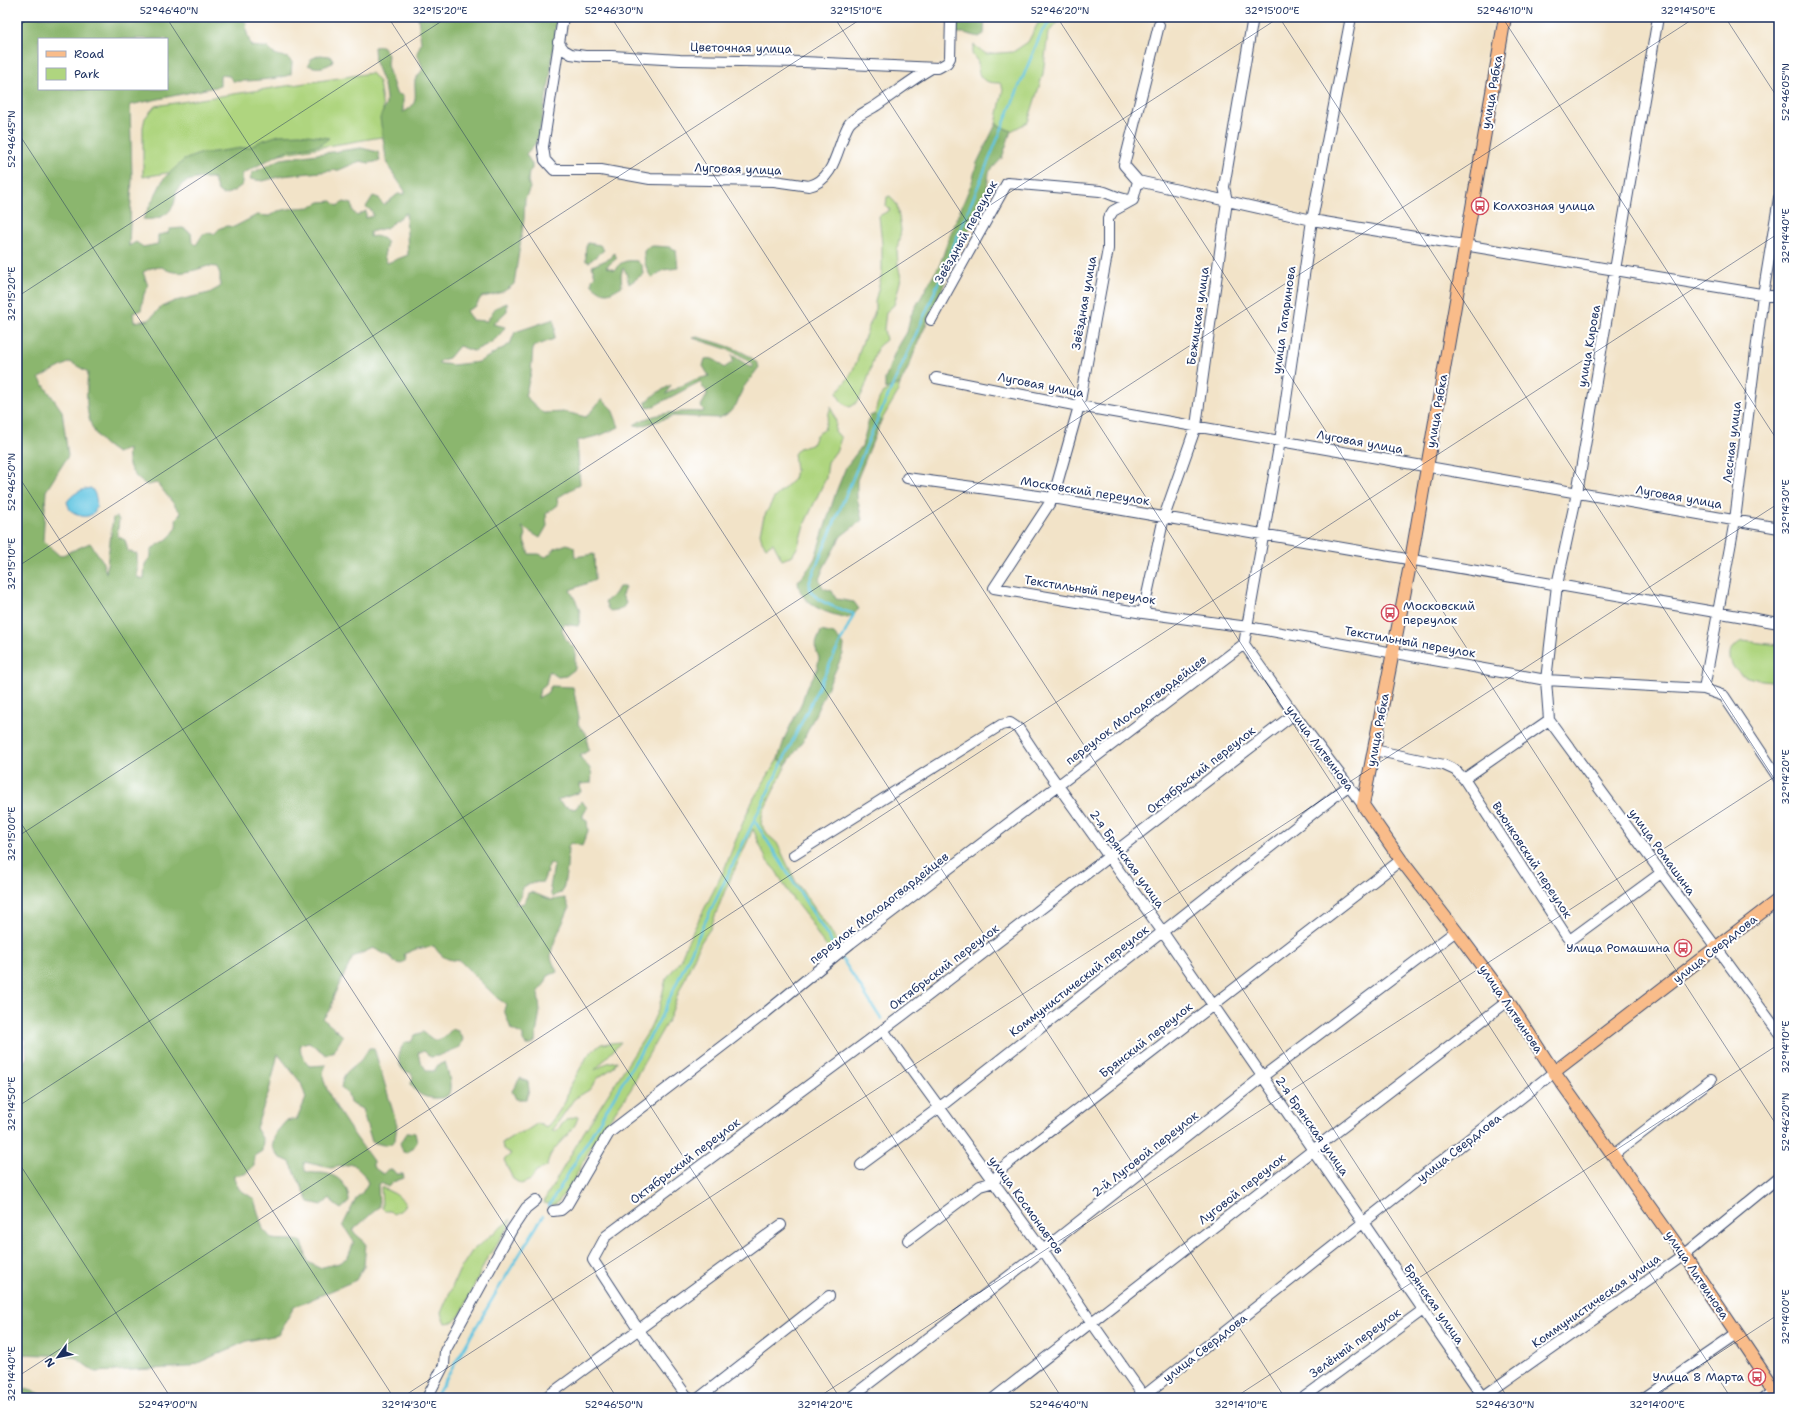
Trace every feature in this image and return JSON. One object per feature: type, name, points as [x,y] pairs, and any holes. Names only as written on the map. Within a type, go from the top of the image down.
[{"type":"main road","name":"улица Рябка","points":[[1363,805],[1394,652],[1428,467],[1505,17]]},
{"type":"main road","name":"улица Литвинова","points":[[1363,805],[1401,860],[1508,1001],[1554,1072],[1684,1255],[1777,1393]]},
{"type":"main road","name":"улица Свердлова","points":[[1554,1072],[1779,899]]},
{"type":"street","points":[[558,42],[563,17]]},
{"type":"street","points":[[930,69],[938,68],[947,63],[950,58],[951,17]]},
{"type":"street","name":"Бежицкая улица","points":[[1143,612],[1164,517],[1196,426],[1227,201],[1224,187],[1253,17]]},
{"type":"street","name":"улица Татаринова","points":[[1248,627],[1280,441],[1312,220],[1351,17]]},
{"type":"street","name":"улица Кирова","points":[[1546,680],[1557,585],[1577,493],[1658,17]]},
{"type":"street","points":[[1159,25],[1124,165],[1138,181],[1312,220],[1779,297]]},
{"type":"street","name":"Цветочная улица","points":[[558,42],[560,47],[568,52],[585,56],[680,60],[803,62],[930,69]]},
{"type":"street","name":"Луговая улица","points":[[558,42],[543,147],[545,160],[554,170],[601,170],[650,179],[774,181],[810,186],[819,182],[827,174],[850,124],[855,119],[930,69]]},
{"type":"street","points":[[1132,200],[1138,181]]},
{"type":"street","name":"Звёздный переулок","points":[[931,320],[1007,183],[1100,191],[1115,194],[1126,200],[1132,200]]},
{"type":"street","name":"Лесная улица","points":[[1704,689],[1735,520],[1763,295],[1779,198]]},
{"type":"street","name":"Звёздная улица","points":[[994,588],[1053,498],[1079,406],[1108,249],[1108,219],[1113,212],[1132,200]]},
{"type":"street","name":"Луговая улица","points":[[936,378],[1079,406],[1779,528]]},
{"type":"street","name":"Московский переулок","points":[[907,478],[1053,498],[1779,622]]},
{"type":"street","name":"Текстильный переулок","points":[[994,588],[1248,627],[1546,680],[1704,689],[1724,696],[1779,778]]},
{"type":"street","points":[[1244,644],[1248,627]]},
{"type":"street","name":"улица Литвинова","points":[[1244,644],[1294,714],[1363,805]]},
{"type":"street","name":"переулок Молодогвардейцев","points":[[553,1211],[561,1210],[567,1205],[609,1133],[620,1123],[758,1019],[851,943],[1244,644]]},
{"type":"street","points":[[1464,779],[1549,720],[1546,680]]},
{"type":"street","name":"Октябрьский переулок","points":[[638,1329],[593,1260],[606,1236],[883,1030],[1294,714]]},
{"type":"street","name":"улица Ромашина","points":[[1549,720],[1779,1033]]},
{"type":"street","name":"2-я Брянская улица","points":[[794,854],[1001,725],[1010,723],[1019,728],[1213,1004],[1363,1224]]},
{"type":"street","name":"Вьюнковский переулок","points":[[1374,750],[1444,765],[1455,770],[1464,779],[1567,937],[1572,939],[1661,873]]},
{"type":"street","name":"Коммунистический переулок","points":[[860,1165],[940,1107],[1349,785]]},
{"type":"street","name":"Брянский переулок","points":[[994,1182],[1002,1168],[1401,860]]},
{"type":"street","name":"2-й Луговой переулок","points":[[850,1398],[1044,1250],[1262,1077],[1456,931]]},
{"type":"street","name":"Луговой переулок","points":[[994,1398],[1313,1150],[1508,1001]]},
{"type":"street","name":"улица Космонавтов","points":[[883,1030],[1044,1250],[1143,1397]]},
{"type":"street","name":"улица Свердлова","points":[[1143,1397],[1554,1072]]},
{"type":"street","points":[[1613,1155],[1711,1080]]},
{"type":"street","name":"Коммунистическая улица","points":[[1483,1397],[1684,1255],[1779,1177]]},
{"type":"street","points":[[908,1240],[980,1186],[994,1182]]},
{"type":"street","points":[[427,1398],[444,1365],[444,1351],[512,1229],[526,1208],[536,1200]]},
{"type":"street","name":"Брянская улица","points":[[1363,1224],[1483,1397]]},
{"type":"street","points":[[545,1398],[781,1225]]},
{"type":"street","points":[[699,1398],[829,1296]]},
{"type":"street","name":"Зелёный переулок","points":[[1303,1398],[1422,1310]]},
{"type":"street","points":[[638,1329],[688,1398]]},
{"type":"street","points":[[1644,1398],[1737,1334]]},
{"type":"street","points":[[1764,1398],[1777,1393]]},
{"type":"green space","points":[[17,17],[215,17],[217,21],[229,18],[240,18],[247,23],[246,30],[251,46],[268,48],[274,54],[288,58],[292,62],[291,74],[286,76],[263,80],[233,81],[229,76],[220,75],[220,86],[130,105],[132,178],[129,246],[136,242],[143,247],[158,244],[158,235],[168,233],[170,229],[183,228],[191,233],[192,241],[196,245],[203,234],[214,234],[220,228],[227,226],[234,227],[257,215],[269,216],[278,211],[311,207],[320,202],[332,201],[337,206],[344,202],[352,204],[353,211],[357,216],[366,211],[366,218],[373,216],[372,211],[366,207],[373,196],[379,198],[384,205],[398,194],[405,194],[405,191],[390,169],[386,158],[380,118],[386,104],[386,98],[384,85],[375,62],[374,47],[382,46],[388,54],[387,65],[396,93],[403,96],[403,112],[412,106],[414,102],[415,80],[423,69],[417,53],[421,43],[418,17],[557,17],[550,78],[539,134],[536,143],[526,154],[532,164],[532,169],[529,172],[528,181],[530,188],[525,199],[524,219],[514,284],[499,293],[481,297],[476,306],[466,311],[472,320],[487,321],[495,308],[507,303],[507,311],[493,324],[505,327],[499,336],[487,344],[473,351],[459,346],[449,358],[438,363],[452,365],[479,362],[510,344],[515,332],[554,319],[554,339],[533,347],[531,373],[525,396],[543,413],[565,412],[586,417],[602,399],[612,409],[619,427],[601,435],[577,441],[580,484],[557,498],[558,505],[546,514],[547,526],[540,538],[522,527],[526,534],[524,540],[529,554],[539,554],[546,557],[556,548],[567,544],[574,547],[575,557],[594,554],[595,580],[570,590],[580,612],[580,621],[578,626],[564,624],[562,630],[566,640],[575,649],[575,669],[566,676],[558,677],[549,671],[546,684],[540,689],[538,698],[547,693],[551,686],[573,687],[579,717],[578,724],[588,737],[587,742],[589,750],[580,756],[589,767],[592,777],[591,783],[580,784],[581,792],[557,800],[564,806],[575,809],[582,801],[587,808],[583,818],[587,820],[588,831],[582,846],[571,843],[568,846],[567,868],[563,891],[553,897],[551,895],[550,888],[554,865],[550,863],[547,870],[548,873],[546,874],[543,882],[530,883],[522,888],[520,899],[515,903],[524,903],[528,893],[531,892],[551,900],[565,898],[569,908],[551,952],[551,957],[557,972],[548,976],[538,993],[540,1010],[535,1042],[531,1045],[526,1045],[523,1041],[523,1035],[511,1029],[504,1010],[506,1004],[497,998],[460,961],[451,960],[444,957],[434,946],[416,949],[404,954],[406,960],[401,964],[394,962],[391,957],[373,948],[353,957],[334,995],[331,1008],[323,1019],[343,1036],[334,1051],[326,1055],[309,1042],[300,1044],[301,1054],[309,1066],[326,1065],[323,1074],[329,1094],[343,1118],[373,1161],[373,1167],[383,1174],[388,1169],[393,1170],[396,1174],[403,1174],[404,1178],[393,1182],[388,1187],[381,1183],[378,1185],[379,1207],[352,1231],[366,1243],[364,1266],[356,1280],[294,1307],[278,1335],[247,1341],[189,1367],[95,1372],[73,1356],[17,1354],[17,1074],[27,1057],[25,1038],[17,1038]],"holes":[[[406,213],[408,255],[387,263],[384,256],[387,243],[380,237],[370,237],[370,232],[386,228]],[[208,266],[217,267],[220,274],[220,287],[209,293],[175,301],[161,307],[149,320],[134,322],[133,313],[141,310],[144,294],[148,286],[143,272],[151,268],[162,267],[173,272],[184,272]],[[70,362],[88,372],[87,408],[89,418],[98,437],[117,453],[128,449],[129,466],[134,475],[147,485],[157,483],[181,513],[176,519],[173,534],[165,541],[151,549],[151,556],[145,564],[144,579],[137,577],[137,554],[128,551],[125,540],[117,536],[119,520],[117,517],[113,518],[106,573],[102,560],[90,543],[60,556],[43,541],[46,491],[68,456],[62,411],[39,378]],[[278,1054],[301,1083],[306,1098],[297,1119],[286,1121],[275,1134],[272,1147],[279,1157],[290,1162],[309,1202],[322,1205],[330,1198],[335,1205],[341,1209],[349,1202],[347,1190],[337,1178],[327,1174],[305,1171],[304,1162],[331,1168],[353,1164],[364,1175],[368,1183],[362,1193],[357,1197],[343,1225],[354,1242],[348,1257],[339,1263],[319,1268],[308,1262],[302,1242],[295,1240],[272,1239],[263,1229],[254,1199],[239,1189],[233,1176],[245,1174],[254,1166],[254,1156],[262,1151],[263,1140],[256,1128],[269,1091]]]},
{"type":"green space","points":[[949,17],[985,17],[984,34],[979,37],[964,33],[953,33]]},
{"type":"green space","points":[[1043,17],[1062,17],[1048,33],[1043,74],[1028,122],[1011,131],[996,124],[1003,89],[1000,83],[986,81],[980,76],[978,62],[972,54],[974,45],[986,54],[1013,52],[1028,42]]},
{"type":"green space","points":[[320,55],[329,56],[333,59],[332,63],[320,67],[308,65],[311,59]]},
{"type":"green space","points":[[371,73],[379,82],[387,136],[143,177],[143,127],[145,118],[155,106]]},
{"type":"green space","points":[[996,124],[1011,131],[1002,158],[989,172],[987,189],[978,206],[973,223],[952,261],[942,290],[900,384],[885,389],[885,379],[895,352],[907,332],[911,315],[940,264],[950,235],[972,182],[977,163]]},
{"type":"green space","points":[[300,134],[329,138],[320,145],[285,151],[242,174],[242,185],[234,191],[224,195],[218,191],[213,178],[199,179],[184,183],[176,192],[174,204],[169,212],[161,217],[143,219],[164,178],[184,160],[199,154],[250,147],[261,141],[279,135]]},
{"type":"green space","points":[[361,148],[378,152],[380,161],[369,163],[360,161],[339,170],[282,176],[263,181],[250,179],[252,173],[281,159]]},
{"type":"green space","points":[[890,196],[897,205],[901,230],[897,250],[901,278],[894,305],[886,312],[884,329],[886,340],[879,345],[874,356],[864,390],[860,398],[850,407],[845,405],[837,392],[850,376],[875,311],[875,302],[882,273],[882,244],[879,216],[890,210],[886,206],[887,197]]},
{"type":"green space","points":[[588,243],[600,245],[604,250],[589,262],[586,261],[586,247]]},
{"type":"green space","points":[[648,247],[670,247],[676,250],[678,268],[663,270],[652,278],[646,266],[644,251]]},
{"type":"green space","points":[[614,253],[617,258],[606,267],[615,270],[624,262],[637,261],[642,266],[643,274],[629,284],[626,272],[623,268],[621,275],[622,286],[610,292],[604,293],[592,285],[592,279],[595,276],[592,266],[611,258]]},
{"type":"green space","points":[[697,337],[722,344],[742,352],[756,362],[759,367],[743,388],[736,405],[729,413],[719,418],[674,416],[641,426],[634,425],[650,417],[667,413],[703,412],[704,411],[701,406],[707,395],[706,390],[702,387],[701,381],[652,407],[647,408],[646,402],[657,393],[671,385],[666,394],[694,380],[709,376],[703,366],[705,359],[713,359],[724,368],[733,362],[732,355],[752,368],[752,364],[739,355],[724,348],[693,338]]},
{"type":"green space","points":[[900,384],[897,394],[881,421],[875,414],[882,394]]},
{"type":"green space","points":[[831,406],[836,422],[835,431],[841,438],[837,450],[828,462],[826,478],[804,525],[798,546],[792,556],[782,560],[773,543],[766,547],[762,541],[760,533],[764,517],[774,498],[794,479],[796,470],[794,454],[799,448],[812,445],[816,435],[824,430]]},
{"type":"green space","points":[[875,414],[881,421],[857,480],[857,497],[862,520],[841,536],[819,579],[823,588],[832,591],[836,599],[854,602],[859,609],[848,618],[824,611],[809,602],[803,596],[798,581],[815,558],[836,492],[846,467],[862,446],[870,416]]},
{"type":"green space","points":[[619,587],[625,587],[622,595],[626,603],[622,609],[611,611],[608,609],[605,602],[615,594]]},
{"type":"green space","points":[[821,631],[834,634],[844,645],[843,654],[803,741],[786,765],[778,759],[785,737],[802,702],[806,689],[817,670],[819,658],[815,646]]},
{"type":"green space","points":[[1742,641],[1779,645],[1779,682],[1756,679],[1742,675],[1736,671],[1732,665],[1730,651]]},
{"type":"green space","points":[[778,759],[786,765],[763,812],[761,824],[769,836],[777,843],[796,882],[830,930],[839,946],[831,952],[819,937],[810,921],[792,898],[776,871],[767,861],[753,829],[724,893],[710,929],[701,942],[678,994],[670,1017],[638,1073],[631,1089],[593,1143],[571,1185],[554,1205],[544,1203],[584,1132],[648,1032],[659,1008],[666,979],[680,961],[687,943],[724,870],[754,798]]},
{"type":"green space","points":[[452,1029],[458,1031],[463,1039],[460,1047],[438,1056],[430,1057],[424,1051],[418,1053],[420,1061],[427,1071],[434,1071],[438,1065],[445,1062],[450,1079],[448,1095],[442,1098],[422,1096],[413,1088],[411,1084],[413,1077],[411,1073],[402,1069],[400,1065],[400,1050],[406,1042],[411,1042],[415,1035],[423,1032],[435,1041],[445,1037]]},
{"type":"green space","points":[[621,1042],[595,1070],[607,1063],[617,1061],[613,1068],[599,1077],[589,1090],[574,1099],[552,1131],[556,1131],[567,1119],[578,1116],[572,1129],[556,1146],[548,1159],[547,1167],[536,1171],[531,1180],[521,1184],[513,1179],[504,1160],[511,1154],[503,1149],[502,1143],[538,1123],[546,1128],[565,1102],[569,1088],[588,1055],[601,1044]]},
{"type":"green space","points":[[369,1048],[374,1048],[397,1125],[395,1140],[392,1144],[383,1145],[372,1142],[362,1109],[350,1103],[348,1094],[341,1088],[345,1075],[360,1060]]},
{"type":"green space","points":[[520,1078],[528,1082],[529,1090],[526,1099],[516,1099],[512,1091]]},
{"type":"green space","points":[[408,1132],[415,1133],[417,1142],[407,1153],[403,1152],[400,1143]]},
{"type":"green space","points":[[381,1187],[395,1194],[405,1202],[404,1207],[401,1210],[393,1214],[382,1208]]},
{"type":"green space","points":[[511,1219],[509,1226],[487,1258],[461,1314],[454,1322],[445,1323],[441,1313],[459,1271],[472,1251]]},
{"type":"green space","points":[[17,1386],[50,1397],[50,1398],[17,1398]]},
{"type":"water","points":[[91,488],[95,495],[97,504],[95,511],[88,516],[83,516],[70,510],[67,502],[71,497],[80,491]]},
{"type":"waterway","points":[[549,1206],[658,1023],[706,920],[854,614],[825,603],[818,598],[810,588],[810,581],[877,420],[930,303],[1042,31],[1055,17]]},
{"type":"waterway","points":[[754,820],[836,949]]},
{"type":"waterway","points":[[841,957],[881,1019]]},
{"type":"waterway","points":[[435,1398],[497,1291],[543,1216]]},
{"type":"place","name":"Колхозная улица","points":[[1480,206]]},
{"type":"place","name":"Московский переулок","points":[[1390,613]]},
{"type":"place","name":"Улица Ромашина","points":[[1683,948]]},
{"type":"place","name":"Улица 8 Марта","points":[[1757,1377]]}]
